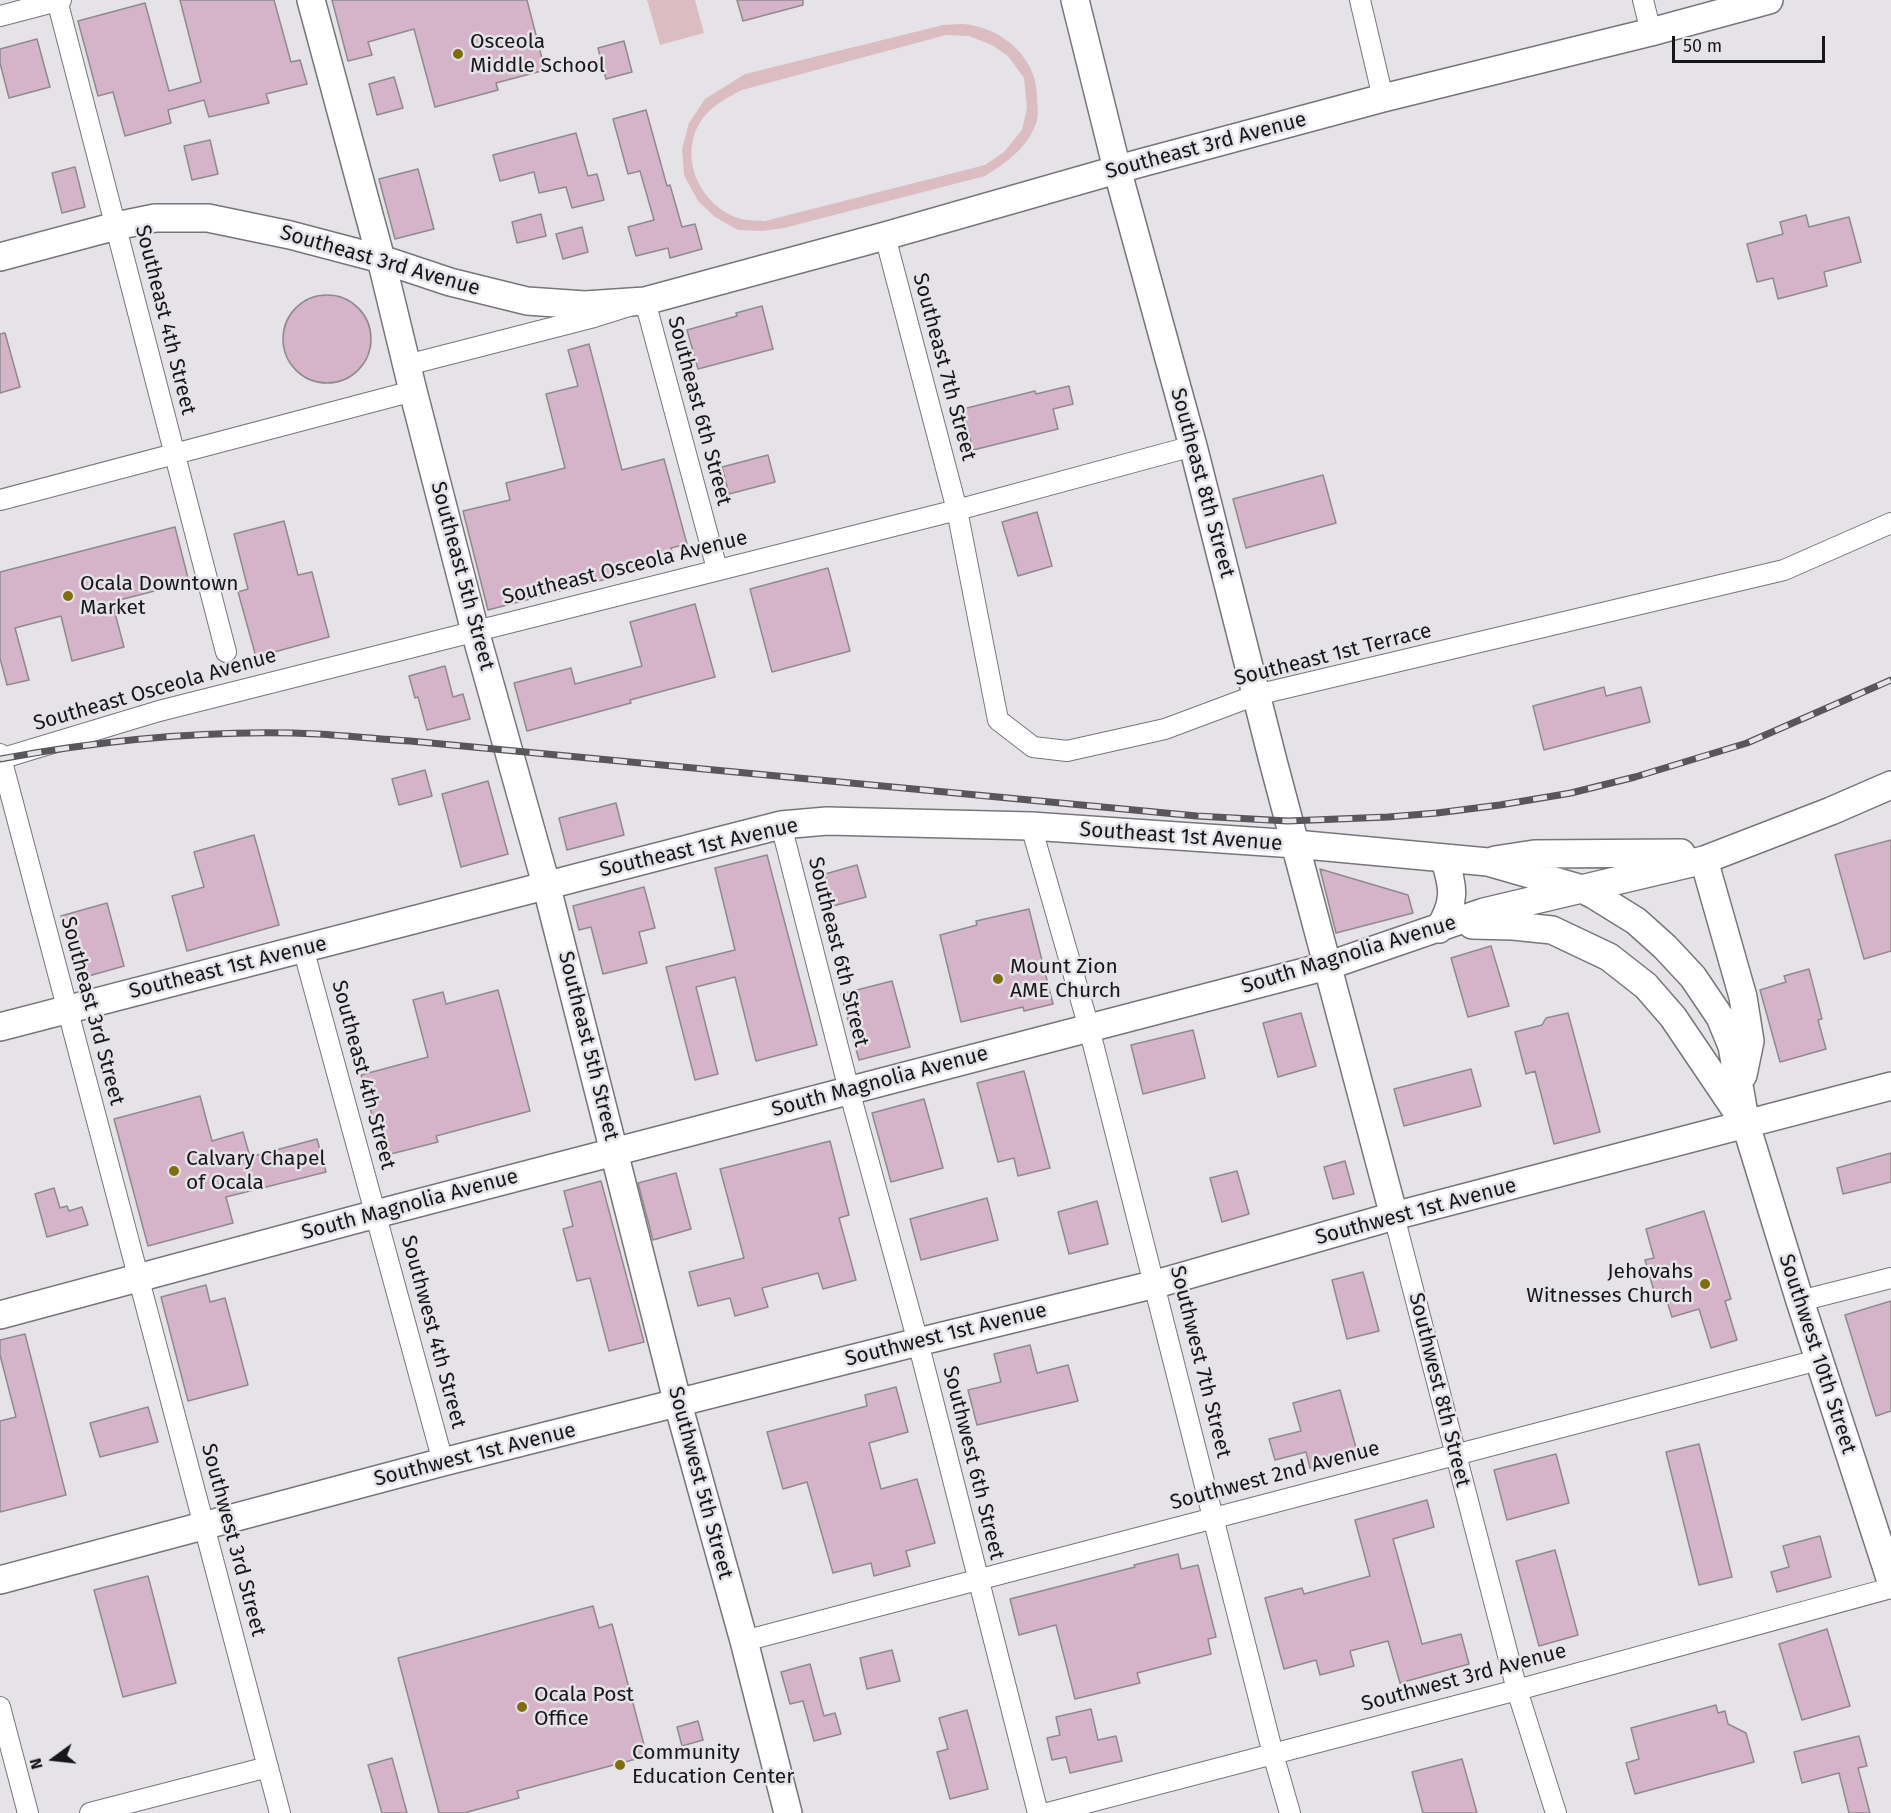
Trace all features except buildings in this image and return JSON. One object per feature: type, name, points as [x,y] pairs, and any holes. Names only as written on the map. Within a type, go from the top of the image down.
[{"type":"street","points":[[0,16],[58,0]]},
{"type":"street","name":"Southeast 4th Street","points":[[58,0],[226,652]]},
{"type":"street","name":"Southeast 5th Street","points":[[311,0],[381,259],[475,630],[546,884],[615,1152]]},
{"type":"street","name":"Southeast 8th Street","points":[[1075,0],[1117,169],[1193,446],[1327,966]]},
{"type":"street","points":[[1360,0],[1383,98]]},
{"type":"street","points":[[1643,0],[1651,32]]},
{"type":"street","name":"Southeast 3rd Avenue","points":[[0,500],[174,454],[645,301],[885,236],[1117,169],[1383,98],[1651,32],[1768,0]]},
{"type":"street","name":"Southeast 3rd Avenue","points":[[0,257],[155,218],[208,218],[290,235],[381,259],[450,282],[526,301],[585,306],[645,301]]},
{"type":"street","name":"Southeast 7th Street","points":[[885,236],[957,510]]},
{"type":"street","name":"Southeast 6th Street","points":[[645,301],[717,569]]},
{"type":"street","name":"Southeast Osceola Avenue","points":[[0,757],[159,711],[957,510],[1193,446]]},
{"type":"street","name":"Southeast 1st Terrace","points":[[957,510],[998,720],[1033,747],[1067,751],[1165,729],[1256,695],[1784,570],[1891,523]]},
{"type":"street","name":"Southeast 3rd Street","points":[[0,757],[140,1279]]},
{"type":"street","name":"South Magnolia Avenue","points":[[0,1315],[376,1214],[1327,966],[1484,912],[1704,860],[1891,785]]},
{"type":"street","name":"Southeast 1st Avenue","points":[[0,1027],[781,825],[827,821],[1031,826],[1295,844],[1488,862]]},
{"type":"street","name":"Southeast 6th Street","points":[[781,825],[849,1090]]},
{"type":"street","points":[[1031,826],[1089,1028]]},
{"type":"street","name":"South Magnolia Avenue","points":[[1488,862],[1534,854],[1678,854],[1757,839]]},
{"type":"street","points":[[1444,858],[1450,875],[1453,898],[1445,927]]},
{"type":"street","points":[[1704,860],[1743,997],[1750,1041],[1740,1088]]},
{"type":"street","name":"Southwest 10th Street","points":[[1488,862],[1582,889],[1636,921],[1693,977],[1720,1017],[1732,1046],[1746,1125],[1818,1360],[1891,1581]]},
{"type":"street","name":"Southwest 10th Street","points":[[1445,927],[1514,926],[1552,930],[1609,957],[1646,986],[1673,1017],[1746,1125]]},
{"type":"street","name":"Southeast 4th Street","points":[[303,948],[376,1214]]},
{"type":"street","name":"Southwest 8th Street","points":[[1327,966],[1517,1690],[1556,1813]]},
{"type":"street","name":"Southwest 7th Street","points":[[1089,1028],[1273,1754],[1290,1813]]},
{"type":"street","name":"Southwest 1st Avenue","points":[[0,1580],[443,1462],[678,1404],[918,1341],[1155,1284],[1394,1216],[1891,1086]]},
{"type":"street","name":"Southwest 6th Street","points":[[849,1090],[918,1341],[1038,1813]]},
{"type":"street","name":"Southwest 5th Street","points":[[615,1152],[678,1404],[744,1641],[788,1813]]},
{"type":"street","name":"Southwest 4th Street","points":[[376,1214],[443,1462]]},
{"type":"street","points":[[1800,1301],[1891,1278]]},
{"type":"street","name":"Southwest 3rd Street","points":[[140,1279],[280,1813]]},
{"type":"street","name":"Southwest 2nd Avenue","points":[[744,1641],[1818,1360]]},
{"type":"street","name":"Southwest 3rd Avenue","points":[[1048,1813],[1517,1690],[1891,1588]]},
{"type":"street","points":[[0,1707],[28,1813]]},
{"type":"street","points":[[90,1813],[268,1767]]},
{"type":"shaded area","points":[[647,0],[695,0],[704,33],[660,45]]},
{"type":"shaded area","points":[[968,24],[996,34],[1017,49],[1032,71],[1036,84],[1038,117],[1034,129],[1023,146],[985,176],[784,228],[762,231],[738,230],[715,217],[698,201],[684,175],[682,149],[689,123],[705,99],[745,74],[943,25]],"holes":[[[946,35],[969,36],[992,45],[1008,56],[1024,78],[1027,108],[1022,130],[1004,152],[985,165],[765,221],[741,219],[725,212],[713,203],[697,180],[691,152],[693,138],[699,124],[712,108],[736,93]]]},
{"type":"railway","points":[[0,759],[118,741],[238,733],[318,734],[1197,816],[1288,821],[1388,817],[1500,805],[1571,793],[1635,777],[1747,743],[1891,680]]},
{"type":"place","name":"Osceola Middle School","points":[[458,54]]},
{"type":"place","name":"Ocala Downtown Market","points":[[68,596]]},
{"type":"place","name":"Mount Zion AME Church","points":[[998,979]]},
{"type":"place","name":"Calvary Chapel of Ocala","points":[[174,1171]]},
{"type":"place","name":"Jehovahs Witnesses Church","points":[[1705,1284]]},
{"type":"place","name":"Ocala Post Office","points":[[522,1707]]},
{"type":"place","name":"Community Education Center","points":[[620,1765]]}]
